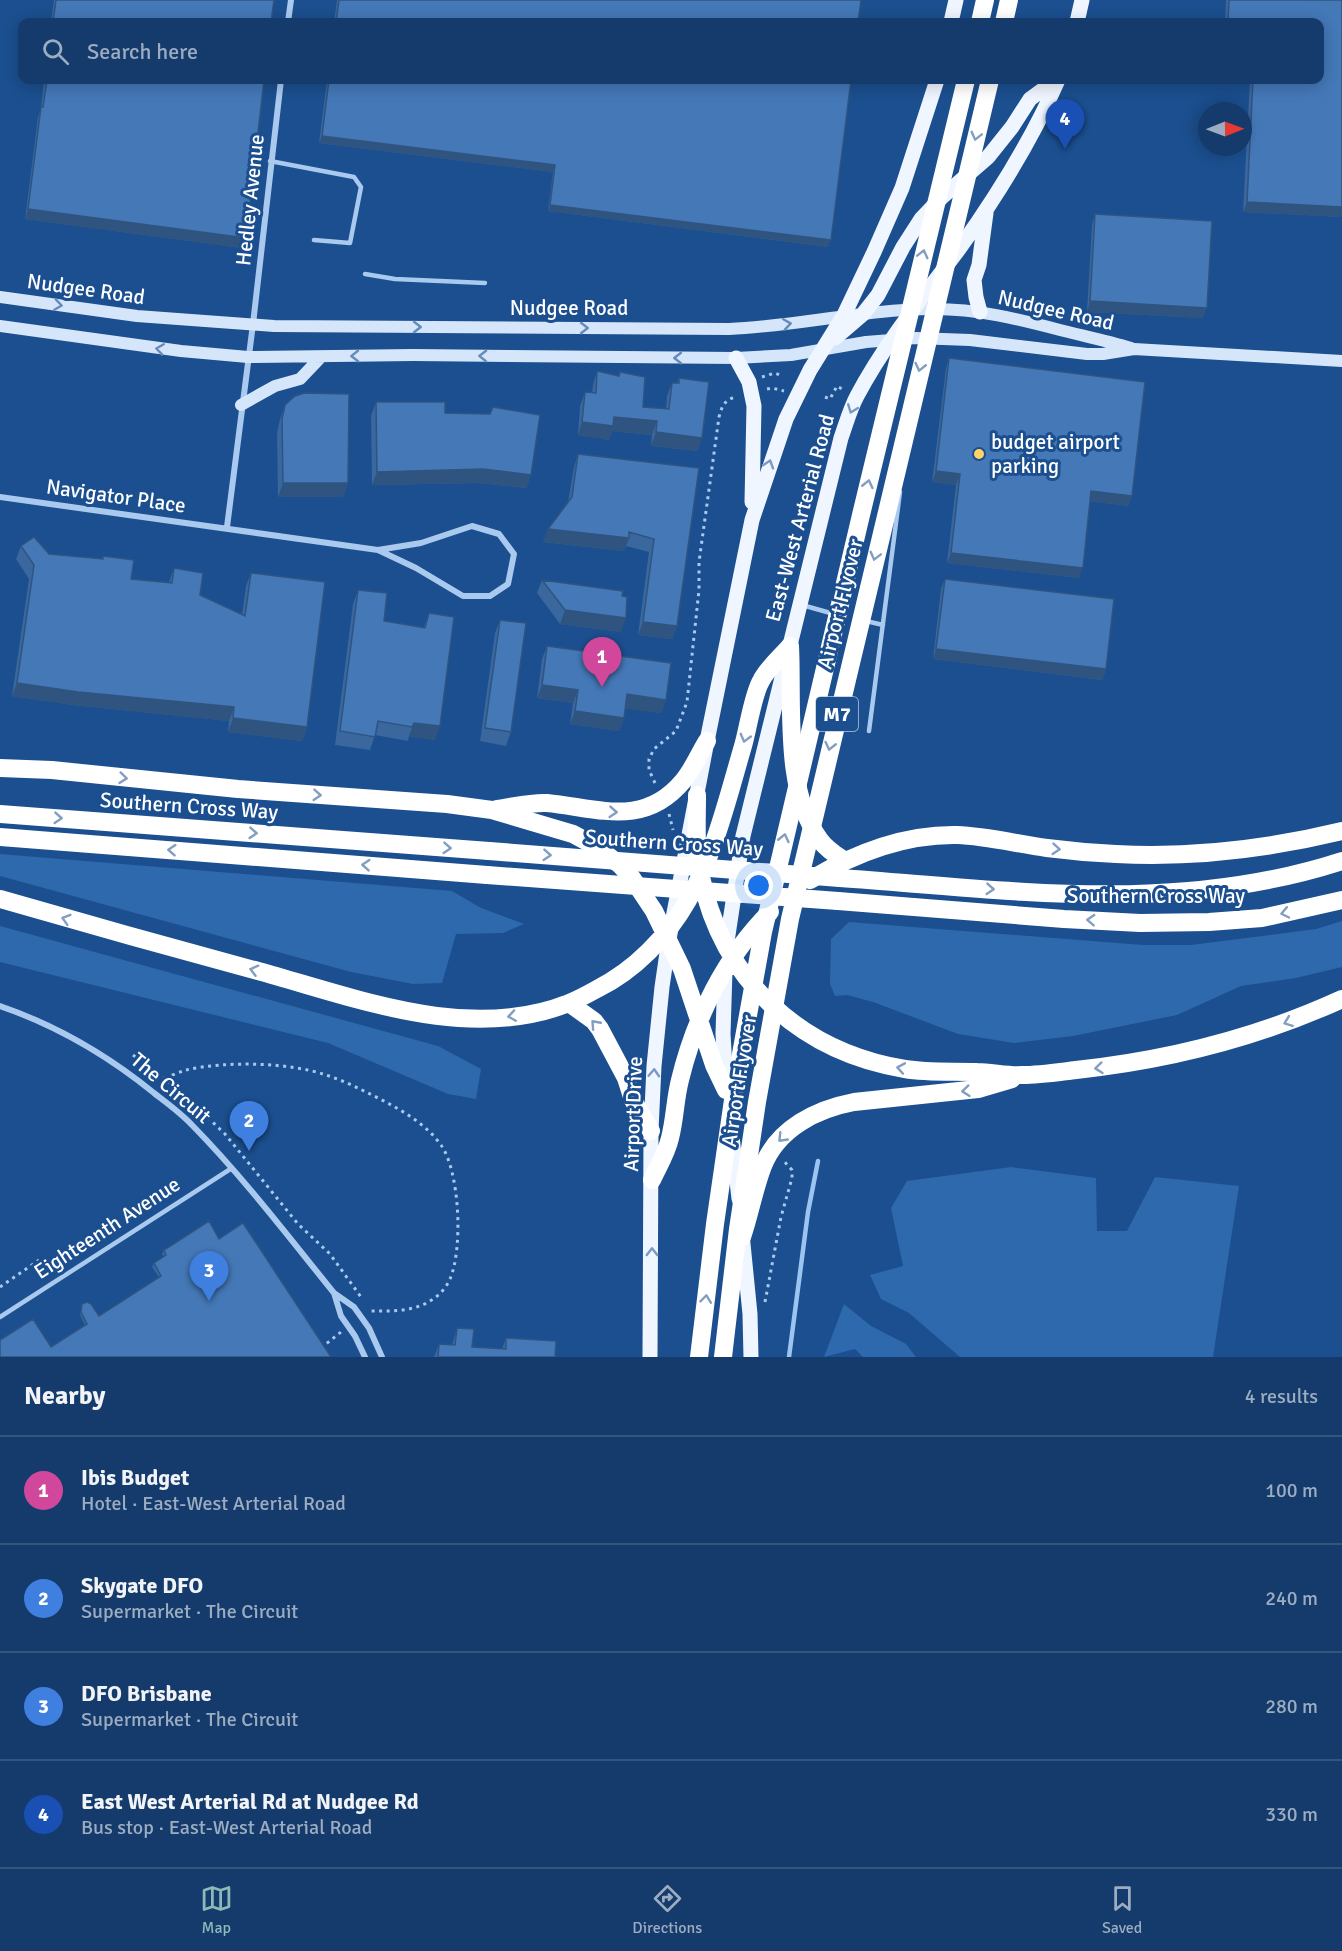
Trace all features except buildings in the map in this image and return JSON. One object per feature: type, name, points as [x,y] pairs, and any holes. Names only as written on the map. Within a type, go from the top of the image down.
[{"type":"highway","points":[[981,18],[985,0]]},
{"type":"highway","points":[[1005,18],[1009,0]]},
{"type":"highway","name":"Airport Flyover","points":[[699,1357],[734,1093],[764,932],[858,526],[965,84]]},
{"type":"highway","name":"Airport Flyover","points":[[723,1357],[738,1229],[757,1102],[790,919],[989,84]]},
{"type":"highway","points":[[790,646],[792,748],[800,791],[806,813],[820,842],[845,861]]},
{"type":"highway","points":[[0,899],[369,1002],[425,1015],[482,1020],[533,1013],[569,1003],[627,970],[669,933],[701,876],[713,844],[738,764],[760,681],[790,646]]},
{"type":"highway","points":[[492,810],[544,803],[623,812],[644,808],[662,800],[685,779],[707,741]]},
{"type":"highway","points":[[0,768],[52,770],[250,790],[447,804],[492,810],[573,834],[597,847],[632,878],[669,933],[714,1065],[726,1090]]},
{"type":"highway","points":[[697,795],[701,876],[709,906],[728,957],[756,991],[775,1009],[826,1044],[870,1062],[906,1069],[1023,1076],[1124,1065],[1210,1047],[1261,1032],[1342,999]]},
{"type":"highway","name":"Southern Cross Way","points":[[0,814],[1061,894],[1128,896],[1181,893],[1284,878],[1342,861]]},
{"type":"highway","points":[[652,1180],[670,1140],[680,1078],[700,1021],[728,957],[777,905],[805,883],[845,861],[892,843],[938,836],[978,837],[1047,848],[1117,854],[1171,854],[1252,849],[1299,842],[1342,831]]},
{"type":"highway","name":"Southern Cross Way","points":[[0,837],[1107,921],[1209,922],[1262,918],[1342,900]]},
{"type":"highway","points":[[569,1003],[594,1021],[600,1029],[626,1078],[633,1100],[651,1131]]},
{"type":"highway","points":[[742,1237],[764,1164],[771,1151],[792,1128],[812,1115],[854,1102],[978,1089],[1023,1076]]},
{"type":"main road","points":[[952,18],[956,0]]},
{"type":"main road","points":[[1078,18],[1082,0]]},
{"type":"main road","name":"East-West Arterial Road","points":[[681,873],[752,520],[776,442],[797,395],[844,315],[902,188],[936,84]]},
{"type":"main road","points":[[822,349],[863,314],[878,295],[903,247],[921,219],[942,197],[988,157],[1012,127],[1030,99],[1051,84]]},
{"type":"main road","name":"East-West Arterial Road","points":[[728,957],[736,878],[745,826],[841,438],[856,397],[890,339],[986,210],[1031,136],[1055,84]]},
{"type":"main road","points":[[980,312],[974,280],[979,265],[986,210]]},
{"type":"main road","name":"Nudgee Road","points":[[0,297],[197,321],[298,326],[729,329],[779,326],[844,315],[933,309],[980,312],[1022,320],[1134,349],[1342,361]]},
{"type":"main road","name":"Nudgee Road","points":[[0,326],[181,351],[248,357],[413,355],[736,358],[791,355],[890,339],[935,338],[1087,354],[1134,349]]},
{"type":"main road","points":[[241,405],[275,386],[300,379],[321,357]]},
{"type":"main road","points":[[736,358],[754,386],[752,520]]},
{"type":"main road","name":"Airport Drive","points":[[650,1357],[651,1131],[657,1028],[669,933],[681,873]]},
{"type":"main road","points":[[728,957],[723,1034],[726,1090],[750,1305],[752,1357]]},
{"type":"street","points":[[289,18],[291,0]]},
{"type":"street","name":"Hedley Avenue","points":[[253,324],[280,84]]},
{"type":"street","points":[[227,527],[253,324]]},
{"type":"street","name":"Navigator Place","points":[[0,497],[227,527],[378,550],[416,568],[463,596],[490,596],[507,584],[514,554],[499,534],[472,526],[421,543],[378,550]]},
{"type":"street","name":"The Circuit","points":[[0,1006],[77,1040],[124,1068],[191,1124],[232,1168],[333,1293],[354,1308],[369,1328],[382,1357]]},
{"type":"street","name":"The Circuit","points":[[333,1293],[341,1316],[355,1336],[365,1357]]},
{"type":"lane","points":[[270,161],[354,177],[361,187],[350,243],[314,240]]},
{"type":"lane","points":[[365,274],[395,279],[484,283]]},
{"type":"lane","points":[[902,478],[908,433]]},
{"type":"lane","points":[[869,731],[901,490]]},
{"type":"lane","points":[[799,604],[841,615]]},
{"type":"lane","points":[[851,618],[883,625]]},
{"type":"lane","name":"Eighteenth Avenue","points":[[0,1317],[232,1168]]},
{"type":"path","points":[[674,836],[672,822],[648,763],[654,749],[676,731],[687,702],[699,590],[699,562],[722,406],[733,397],[775,373],[780,375]]},
{"type":"path","points":[[754,386],[797,395]]},
{"type":"path","points":[[825,397],[830,399],[837,386],[842,389]]},
{"type":"path","points":[[133,1055],[165,1078],[225,1134],[298,1224],[330,1254],[365,1302]]},
{"type":"path","points":[[165,1078],[185,1070],[223,1066],[268,1064],[301,1067],[327,1075],[394,1106],[422,1124],[431,1133],[442,1146],[455,1180],[458,1229],[450,1278],[433,1299],[418,1307],[371,1311],[377,1321]]},
{"type":"path","points":[[0,1287],[39,1260]]},
{"type":"path","points":[[321,1348],[342,1330]]},
{"type":"shaded area","points":[[0,854],[452,891],[481,908],[524,924],[503,933],[456,934],[442,983],[413,984],[351,972],[0,876]]},
{"type":"shaded area","points":[[1342,921],[1342,967],[1296,978],[1241,986],[1177,1015],[1073,1036],[1014,1043],[958,1034],[873,1002],[847,995],[835,996],[830,984],[831,939],[849,922],[1143,945],[1191,945],[1316,929]]},
{"type":"shaded area","points":[[0,926],[438,1046],[481,1069],[476,1099],[448,1094],[328,1043],[0,962]]},
{"type":"shaded area","points":[[1011,1167],[1096,1178],[1097,1231],[1127,1231],[1155,1177],[1239,1186],[1213,1357],[960,1357],[909,1313],[881,1299],[870,1275],[903,1266],[891,1208],[907,1181]]},
{"type":"shaded area","points":[[844,1304],[871,1326],[906,1344],[916,1357],[863,1357],[855,1349],[824,1357]]},
{"type":"waterway","points":[[789,1357],[808,1212],[818,1161]]},
{"type":"place","name":"East West Arterial Rd at Nudgee Rd","points":[[1065,149]]},
{"type":"place","name":"budget airport parking","points":[[979,454]]},
{"type":"place","name":"Ibis Budget","points":[[602,687]]},
{"type":"place","name":"Skygate DFO","points":[[249,1151]]},
{"type":"place","name":"DFO Brisbane","points":[[209,1301]]}]
